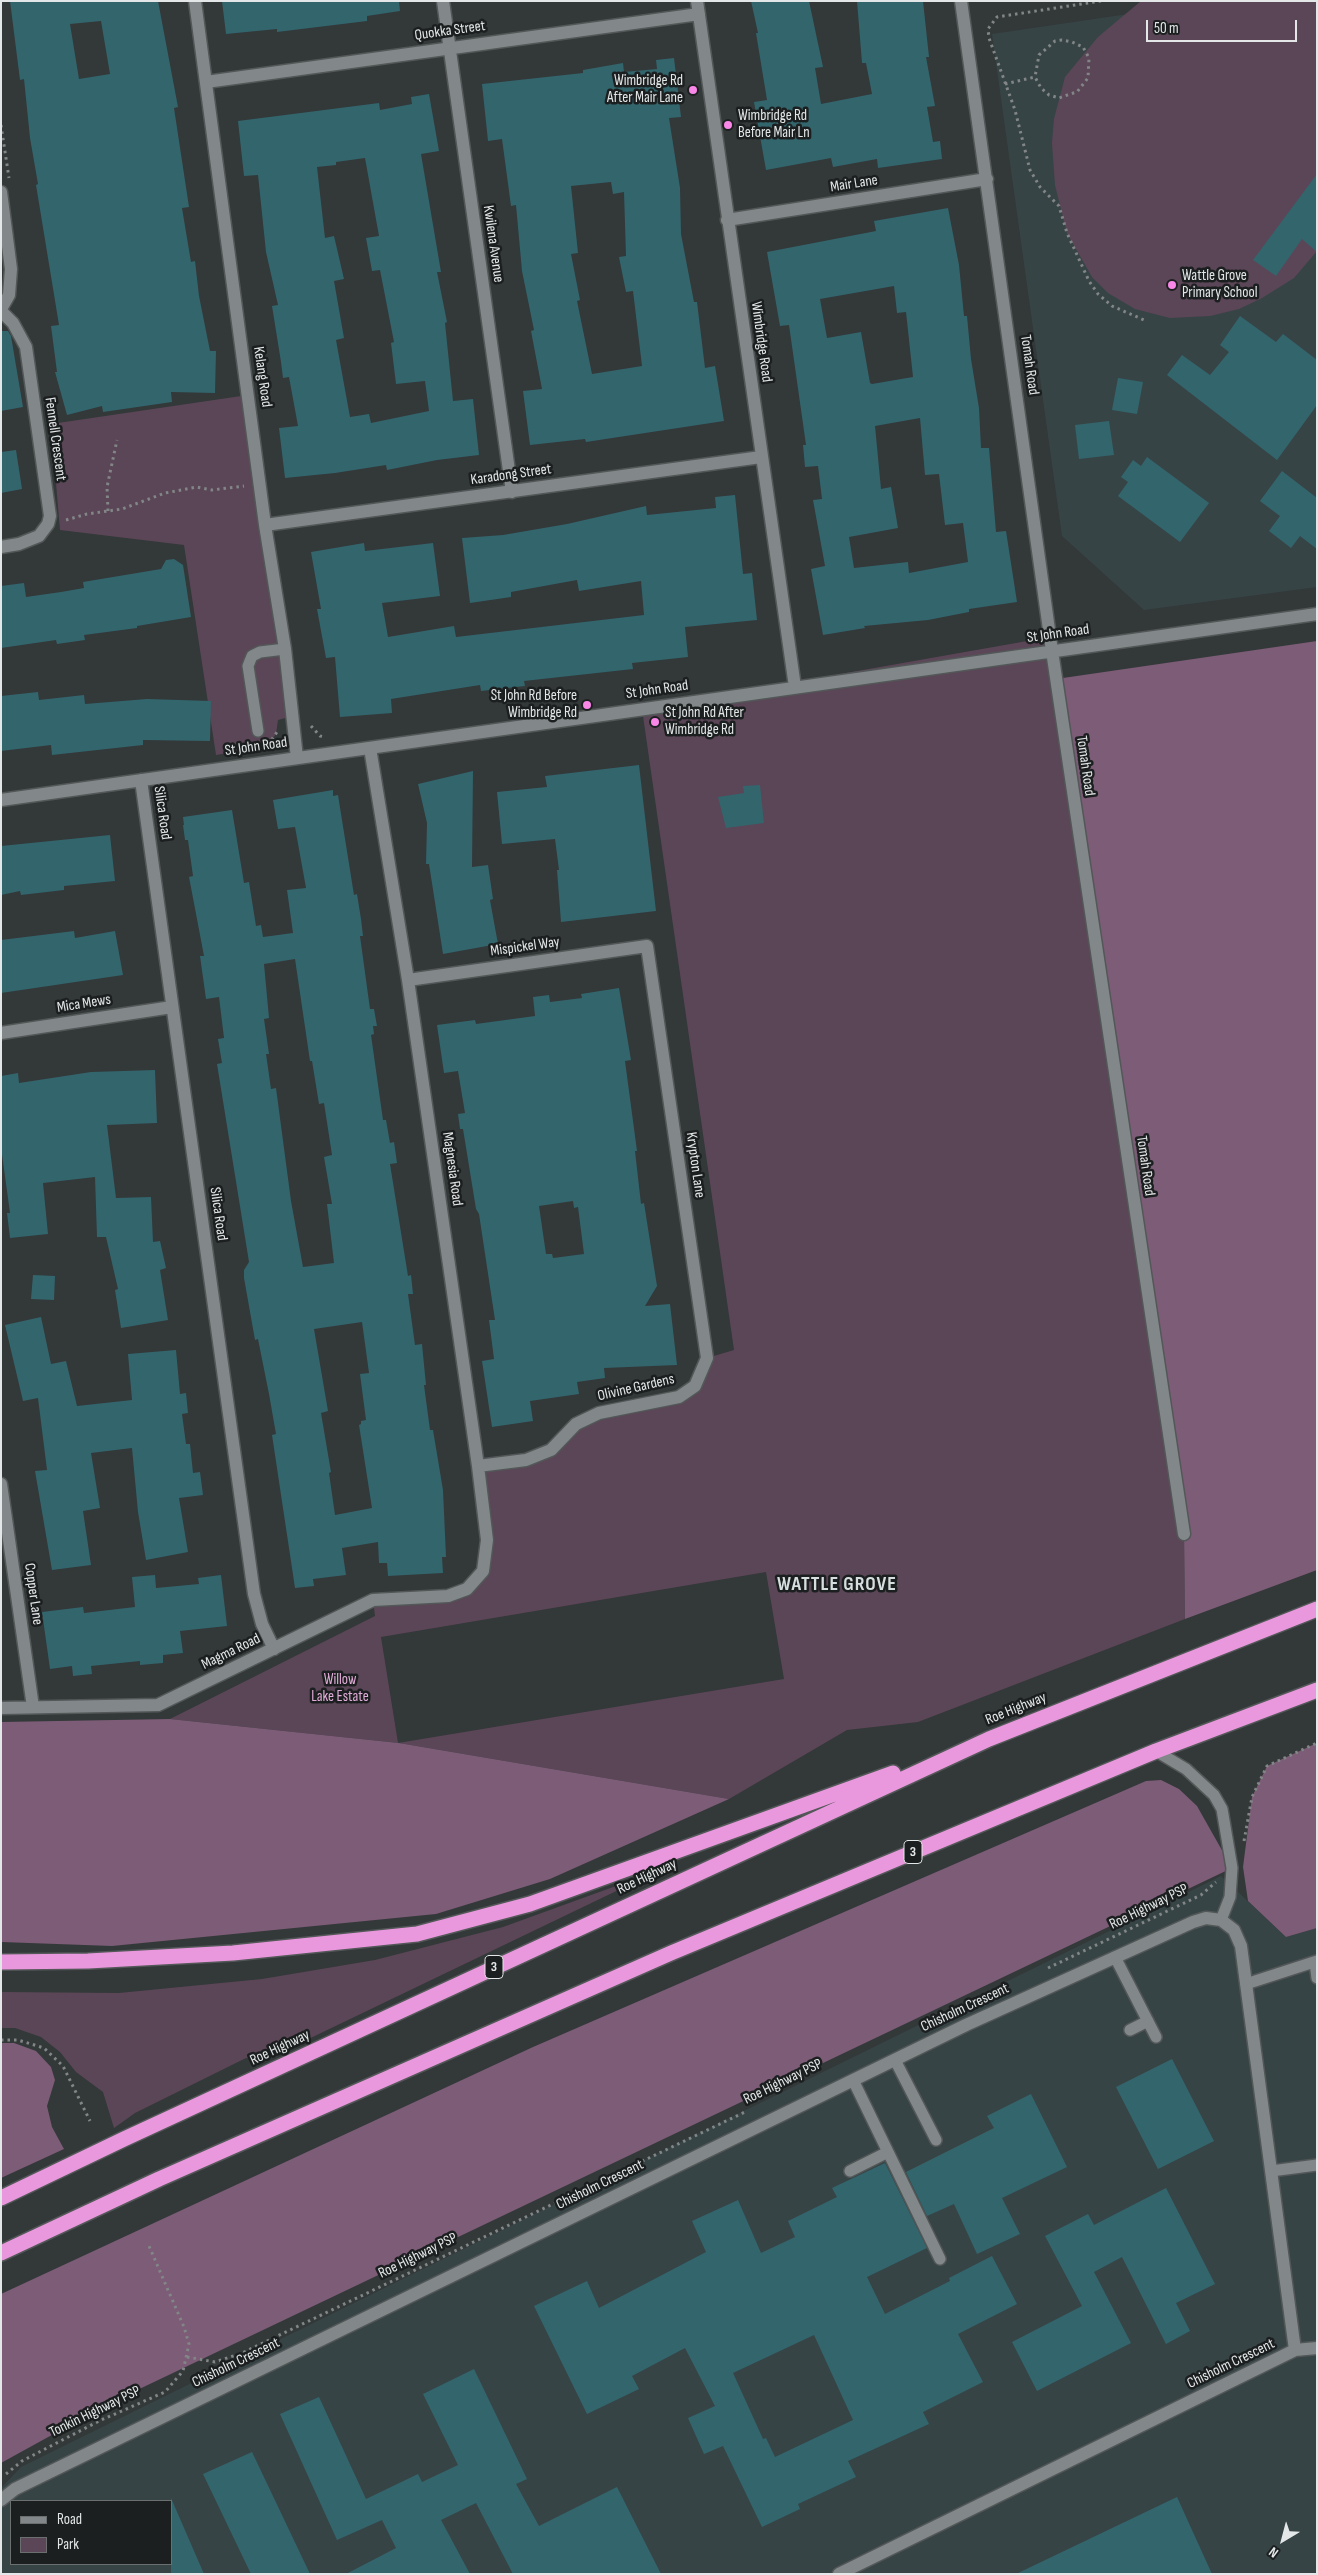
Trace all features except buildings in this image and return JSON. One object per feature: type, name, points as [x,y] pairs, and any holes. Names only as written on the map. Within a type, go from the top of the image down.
[{"type":"highway","name":"Roe Highway","points":[[1,2198],[132,2135],[989,1738],[1317,1609]]},
{"type":"highway","name":"3","points":[[3,2252],[158,2179],[671,1953],[1156,1751],[1317,1690]]},
{"type":"highway","points":[[1,1962],[88,1961],[233,1953],[417,1934],[530,1904],[989,1738]]},
{"type":"street","name":"Kelang Road","points":[[195,1],[259,483],[284,649],[297,758]]},
{"type":"street","name":"Kwilena Avenue","points":[[443,1],[512,492]]},
{"type":"street","name":"Tomah Road","points":[[961,1],[1052,651],[1184,1534]]},
{"type":"street","name":"Quokka Street","points":[[206,82],[449,47],[698,8]]},
{"type":"street","name":"Wimbridge Road","points":[[698,8],[795,687]]},
{"type":"street","name":"Mair Lane","points":[[727,220],[987,179]]},
{"type":"street","name":"Fennell Crescent","points":[[1,192],[10,269],[9,295],[1,310],[13,323],[26,347],[50,516],[48,524]]},
{"type":"street","name":"Karadong Street","points":[[265,525],[761,457]]},
{"type":"street","points":[[1,547],[32,540],[39,536],[48,524]]},
{"type":"street","name":"St John Road","points":[[1,800],[1317,614]]},
{"type":"street","name":"Magnesia Road","points":[[370,748],[408,980],[488,1540],[484,1571],[467,1589]]},
{"type":"street","name":"Silica Road","points":[[141,780],[254,1594],[262,1624],[274,1649]]},
{"type":"street","name":"Mispickel Way","points":[[408,980],[647,946]]},
{"type":"street","name":"Krypton Lane","points":[[647,946],[707,1358],[695,1386]]},
{"type":"street","name":"Mica Mews","points":[[1,1033],[172,1007]]},
{"type":"street","name":"Olivine Gardens","points":[[478,1466],[526,1460],[551,1450],[576,1424],[599,1413],[679,1397],[695,1386]]},
{"type":"street","name":"Copper Lane","points":[[1,1484],[33,1707]]},
{"type":"street","name":"Magma Road","points":[[1,1708],[158,1705],[373,1600],[448,1596],[467,1589]]},
{"type":"street","name":"Chisholm Crescent","points":[[1,2500],[15,2489],[895,2060],[1193,1922],[1206,1918],[1221,1920],[1234,1930],[1241,1946],[1295,2350],[839,2574]]},
{"type":"street","points":[[1295,2350],[1317,2348]]},
{"type":"lane","points":[[258,731],[248,666],[252,656],[260,652],[284,649]]},
{"type":"lane","points":[[1156,1751],[1175,1760],[1208,1789],[1222,1809],[1232,1868],[1230,1897],[1221,1920]]},
{"type":"lane","points":[[1115,1957],[1156,2037]]},
{"type":"lane","points":[[1246,1984],[1316,1961],[1317,1978]]},
{"type":"lane","points":[[1130,2030],[1148,2020]]},
{"type":"lane","points":[[895,2060],[936,2140]]},
{"type":"lane","points":[[853,2080],[940,2259]]},
{"type":"lane","points":[[850,2170],[888,2152]]},
{"type":"lane","points":[[1271,2171],[1317,2165]]},
{"type":"path","points":[[1101,1],[997,17],[988,29],[989,38],[1006,84],[1030,170],[1040,187],[1060,206],[1067,233],[1084,265],[1089,281],[1098,294],[1112,306],[1144,320]]},
{"type":"path","points":[[1062,40],[1083,47],[1089,58],[1088,78],[1077,92],[1059,98],[1049,95],[1041,88],[1034,77],[1039,55],[1055,42],[1062,40]]},
{"type":"path","points":[[1006,84],[1034,77]]},
{"type":"path","points":[[108,512],[107,487],[117,440]]},
{"type":"path","points":[[48,524],[78,516],[122,509],[164,493],[198,487],[227,489],[259,483]]},
{"type":"path","name":"Roe Highway PSP","points":[[1040,1972],[1201,1895],[1232,1868],[1244,1843],[1252,1797],[1267,1766],[1317,1743]]},
{"type":"path","points":[[1,2040],[18,2040],[44,2048],[63,2066],[90,2121]]},
{"type":"path","name":"Roe Highway PSP","points":[[187,2357],[215,2362],[242,2353],[753,2109]]},
{"type":"path","points":[[149,2246],[184,2327],[189,2344],[187,2357]]},
{"type":"path","name":"Tonkin Highway PSP","points":[[1,2477],[22,2461],[99,2421],[165,2392],[183,2371],[187,2357]]},
{"type":"shaded area","name":"Wattle Grove Primary School","points":[[1217,1],[1317,1],[1317,587],[1144,610],[1062,536],[992,34]]},
{"type":"shaded area","points":[[1317,641],[1317,1570],[1185,1619],[1184,1534],[1056,679]]},
{"type":"shaded area","points":[[170,1719],[399,1743],[729,1799],[550,1879],[436,1914],[112,1946],[1,1942],[1,1722]]},
{"type":"shaded area","points":[[1317,1743],[1317,1928],[1286,1937],[1248,1901],[1243,1867],[1252,1797],[1267,1766]]},
{"type":"shaded area","points":[[1161,1780],[1179,1789],[1197,1806],[1232,1868],[110,2403],[1,2463],[1,2294],[533,2047],[1146,1781]]},
{"type":"shaded area","points":[[1221,1876],[1286,1937],[1317,1928],[1317,2574],[1,2574],[1,2488],[21,2467]]},
{"type":"shaded area","points":[[1,2043],[14,2043],[36,2051],[51,2067],[55,2080],[47,2106],[52,2127],[64,2149],[1,2178]]},
{"type":"green space","points":[[1141,1],[1317,1],[1317,251],[1294,278],[1262,298],[1239,309],[1210,316],[1170,318],[1135,309],[1108,293],[1092,277],[1067,233],[1055,185],[1052,143],[1054,119],[1065,77],[1098,37]]},
{"type":"green space","points":[[248,395],[292,716],[278,720],[276,734],[266,747],[216,755],[184,545],[60,530],[51,424]]},
{"type":"green space","name":"Willow Lake Estate","points":[[1050,637],[1184,1534],[1185,1619],[918,1722],[847,1730],[729,1799],[398,1743],[170,1719],[375,1616],[373,1600],[448,1596],[483,1571],[478,1466],[551,1450],[576,1424],[695,1386],[707,1358],[734,1350],[642,709]],"holes":[[[766,1572],[784,1679],[398,1743],[381,1637]]]},
{"type":"green space","points":[[660,1870],[269,2058],[246,2058],[135,2113],[114,2128],[103,2092],[76,2072],[60,2052],[41,2037],[15,2028],[1,2028],[1,1992],[119,1993],[262,1979],[375,1960],[503,1927]]},
{"type":"place","name":"Wimbridge Rd After Mair Lane","points":[[693,90]]},
{"type":"place","name":"Wimbridge Rd Before Mair Ln","points":[[728,125]]},
{"type":"place","name":"Wattle Grove Primary School","points":[[1172,285]]},
{"type":"place","name":"St John Rd Before Wimbridge Rd","points":[[587,705]]},
{"type":"place","name":"St John Rd After Wimbridge Rd","points":[[655,722]]},
{"type":"district","name":"WATTLE GROVE","points":[[837,1585]]}]
